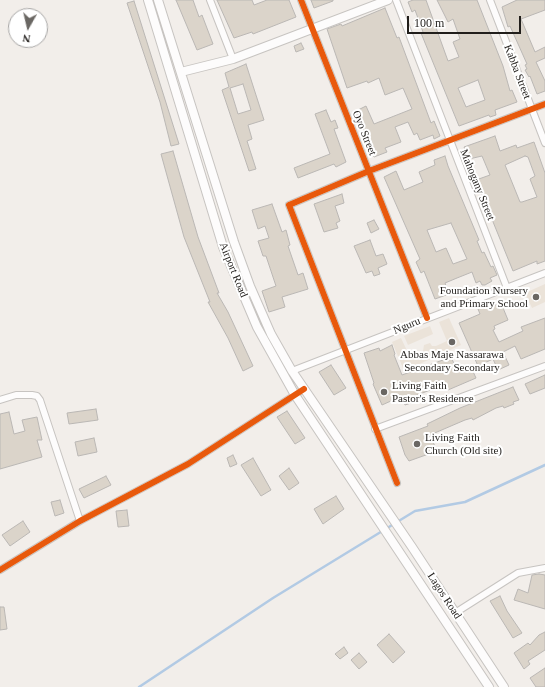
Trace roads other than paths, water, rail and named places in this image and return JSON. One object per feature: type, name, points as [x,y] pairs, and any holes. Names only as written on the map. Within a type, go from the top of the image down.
[{"type":"main road","name":"Airport Road","points":[[148,0],[223,247],[257,327],[295,395],[375,514]]},
{"type":"main road","name":"Airport Road","points":[[158,0],[220,199],[247,278],[271,334],[292,372],[384,506]]},
{"type":"main road","points":[[181,72],[233,59],[313,30],[388,0]]},
{"type":"main road","name":"Lagos Road","points":[[384,506],[504,687]]},
{"type":"main road","name":"Lagos Road","points":[[375,514],[489,687]]},
{"type":"street","points":[[210,0],[233,59]]},
{"type":"street","name":"Oyo Street","points":[[301,0],[427,318]]},
{"type":"street","name":"Mahogany Street","points":[[396,0],[449,141],[507,288]]},
{"type":"street","name":"Kabba Street","points":[[490,0],[545,143]]},
{"type":"street","points":[[396,484],[289,205],[369,171],[545,104]]},
{"type":"street","name":"Nguru","points":[[292,372],[545,273]]},
{"type":"street","points":[[375,429],[545,366]]},
{"type":"street","points":[[0,570],[80,521],[188,464],[304,389]]},
{"type":"street","points":[[0,400],[16,395],[32,395],[37,396],[40,400],[80,521]]},
{"type":"street","points":[[455,613],[518,573],[545,568]]},
{"type":"waterway","points":[[139,687],[273,598],[415,511],[465,502],[545,465]]},
{"type":"place","name":"Foundation Nursery and Primary School","points":[[536,297]]},
{"type":"place","name":"Abbas Maje Nassarawa Secondary Secondary","points":[[452,342]]},
{"type":"place","name":"Living Faith Pastor's Residence","points":[[384,392]]},
{"type":"place","name":"Living Faith Church (Old site)","points":[[417,444]]}]
